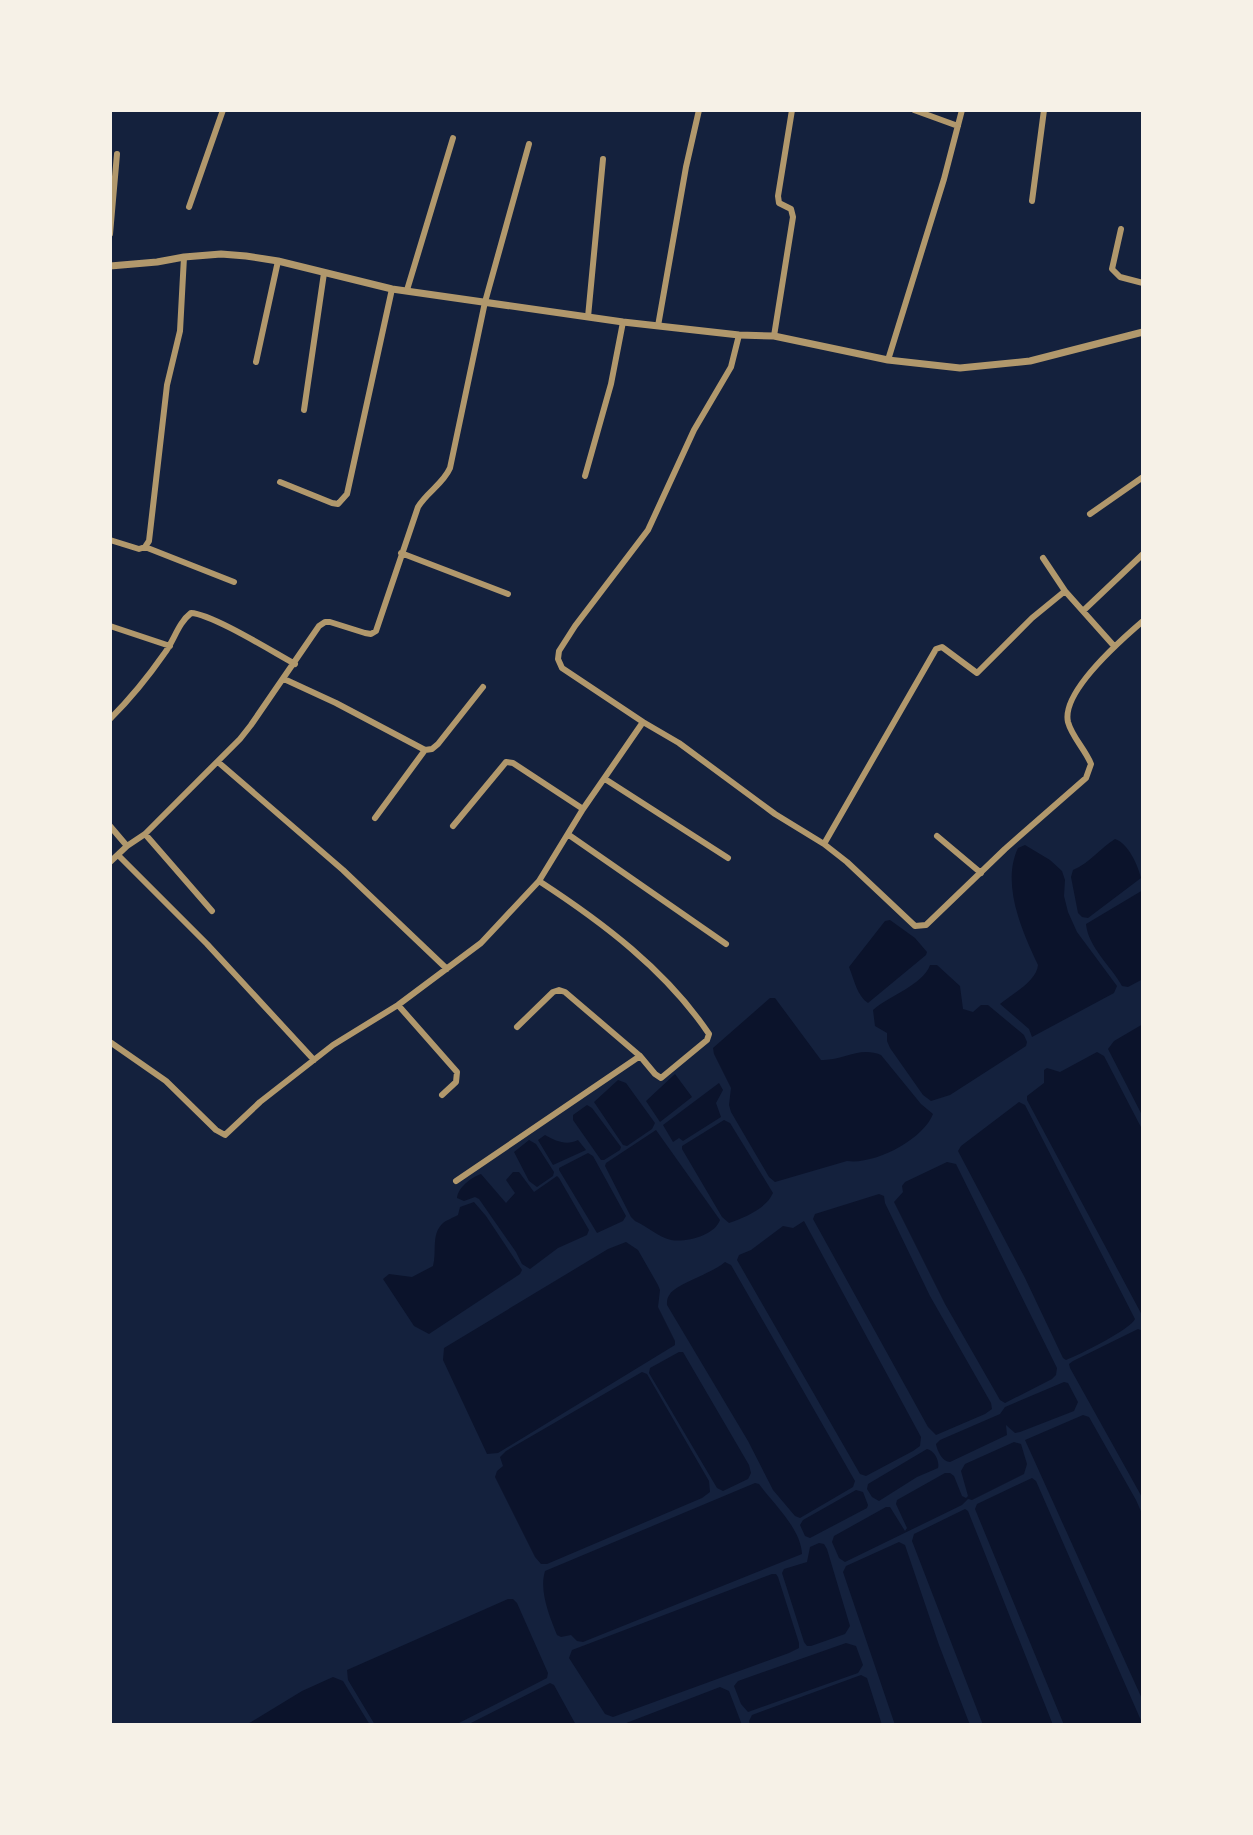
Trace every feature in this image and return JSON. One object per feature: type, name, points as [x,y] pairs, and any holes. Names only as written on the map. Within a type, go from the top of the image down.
[{"type":"street","points":[[190,206],[223,110]]},
{"type":"street","points":[[658,326],[686,167],[699,110]]},
{"type":"street","points":[[774,336],[793,216],[791,209],[779,203],[778,196],[792,110]]},
{"type":"street","points":[[914,110],[958,126]]},
{"type":"street","points":[[888,360],[944,179],[962,110]]},
{"type":"street","points":[[1032,201],[1044,110]]},
{"type":"street","points":[[407,290],[453,138]]},
{"type":"street","points":[[110,862],[145,834],[218,762],[251,725],[319,626],[325,622],[371,634],[376,631],[418,507],[425,495],[442,481],[450,468],[485,302],[529,144]]},
{"type":"street","points":[[110,234],[117,154]]},
{"type":"street","points":[[588,317],[603,159]]},
{"type":"street","points":[[1121,229],[1112,270],[1120,277],[1143,283]]},
{"type":"street","points":[[110,266],[222,254],[278,261],[392,289],[623,322],[739,335],[774,336],[888,360],[939,367],[981,368],[1054,356],[1143,332]]},
{"type":"street","points":[[145,547],[151,531],[167,385],[180,331],[184,257]]},
{"type":"street","points":[[256,362],[278,261]]},
{"type":"street","points":[[304,410],[324,273]]},
{"type":"street","points":[[280,482],[332,503],[338,504],[347,494],[392,289]]},
{"type":"street","points":[[585,476],[611,384],[623,322]]},
{"type":"street","points":[[739,335],[731,367],[694,430],[648,530],[575,626],[559,651],[558,659],[562,668],[680,744],[775,814],[824,844],[915,926],[926,925],[1005,849],[1086,778],[1091,764],[1068,722],[1067,710],[1075,691],[1114,646],[1143,621]]},
{"type":"street","points":[[1090,514],[1143,477]]},
{"type":"street","points":[[110,540],[139,549],[145,547],[234,582]]},
{"type":"street","points":[[401,554],[508,594]]},
{"type":"street","points":[[1083,611],[1143,554]]},
{"type":"street","points":[[1043,558],[1065,592],[1114,646]]},
{"type":"street","points":[[824,844],[936,649],[942,647],[977,673],[1032,618],[1065,592]]},
{"type":"street","points":[[110,719],[145,680],[170,646],[184,618],[191,613],[199,613],[295,664]]},
{"type":"street","points":[[110,626],[170,646]]},
{"type":"street","points":[[284,679],[425,750],[432,750],[438,744],[483,687]]},
{"type":"street","points":[[110,1042],[166,1081],[216,1130],[225,1135],[260,1102],[333,1045],[398,1005],[481,943],[539,881],[583,808],[643,722]]},
{"type":"street","points":[[375,818],[425,750]]},
{"type":"street","points":[[218,762],[343,870],[447,969]]},
{"type":"street","points":[[453,826],[506,762],[513,763],[583,808]]},
{"type":"street","points":[[605,779],[728,858]]},
{"type":"street","points":[[110,826],[127,846]]},
{"type":"street","points":[[145,834],[212,911]]},
{"type":"street","points":[[569,835],[726,944]]},
{"type":"street","points":[[937,836],[981,873]]},
{"type":"street","points":[[118,855],[207,944],[314,1060]]},
{"type":"street","points":[[517,1027],[553,992],[559,990],[571,996],[640,1056],[661,1078],[707,1040],[709,1034],[667,981],[597,921],[539,881]]},
{"type":"street","points":[[398,1005],[457,1072],[456,1082],[442,1095]]},
{"type":"street","points":[[456,1181],[640,1056]]},
{"type":"water","points":[[1115,839],[1128,850],[1141,878],[1088,918],[1082,917],[1078,913],[1071,877],[1073,870]]},
{"type":"water","points":[[1025,845],[1050,860],[1062,871],[1065,880],[1064,896],[1077,932],[1117,986],[1114,993],[1032,1037],[1029,1029],[1000,1004],[1029,982],[1038,965],[1020,923],[1013,892],[1013,862],[1018,848]]},
{"type":"water","points":[[1143,890],[1143,979],[1128,987],[1122,986],[1095,948],[1086,924]]},
{"type":"water","points":[[890,920],[915,938],[927,952],[868,1003],[858,992],[849,967],[885,921]]},
{"type":"water","points":[[930,965],[937,965],[960,986],[963,1009],[973,1012],[981,1005],[988,1005],[1024,1035],[1027,1042],[1026,1046],[950,1095],[931,1101],[923,1095],[890,1048],[887,1033],[875,1026],[873,1010],[921,978]]},
{"type":"water","points":[[770,998],[775,998],[821,1060],[865,1052],[881,1055],[921,1104],[933,1114],[928,1124],[909,1141],[883,1155],[847,1161],[775,1182],[769,1177],[731,1112],[731,1088],[713,1048]]},
{"type":"water","points":[[1143,1024],[1143,1117],[1108,1049],[1114,1041]]},
{"type":"water","points":[[1097,1052],[1104,1056],[1143,1131],[1143,1317],[1027,1100],[1027,1096],[1044,1083],[1044,1070],[1047,1068],[1060,1072]]},
{"type":"water","points":[[675,1074],[692,1097],[660,1122],[646,1101]]},
{"type":"water","points":[[618,1080],[626,1083],[655,1123],[652,1129],[627,1146],[623,1145],[594,1102]]},
{"type":"water","points":[[719,1083],[723,1090],[716,1103],[721,1117],[683,1141],[679,1138],[673,1142],[663,1125]]},
{"type":"water","points":[[1019,1102],[1025,1105],[1135,1319],[1115,1335],[1066,1360],[958,1151]]},
{"type":"water","points":[[587,1105],[621,1147],[604,1160],[601,1160],[573,1120],[573,1115]]},
{"type":"water","points":[[724,1120],[730,1123],[773,1193],[760,1208],[729,1223],[722,1217],[682,1149],[682,1146]]},
{"type":"water","points":[[656,1130],[720,1220],[706,1234],[692,1239],[671,1240],[635,1221],[605,1166]]},
{"type":"water","points":[[545,1135],[565,1143],[578,1140],[586,1150],[553,1165],[538,1140]]},
{"type":"water","points":[[529,1140],[536,1144],[554,1172],[553,1176],[537,1187],[529,1181],[514,1152]]},
{"type":"water","points":[[588,1153],[593,1156],[626,1216],[623,1221],[597,1233],[559,1170]]},
{"type":"water","points":[[947,1162],[956,1164],[1057,1368],[1052,1379],[1005,1403],[1000,1400],[945,1304],[894,1202],[903,1192],[902,1186],[905,1182]]},
{"type":"water","points":[[513,1172],[519,1172],[534,1192],[557,1176],[589,1230],[587,1235],[558,1248],[530,1269],[522,1264],[479,1199],[475,1197],[464,1201],[457,1198],[465,1184],[481,1174],[506,1203],[515,1193],[506,1180]]},
{"type":"water","points":[[879,1194],[884,1196],[930,1296],[991,1403],[992,1409],[985,1414],[936,1435],[928,1427],[813,1219],[815,1214]]},
{"type":"water","points":[[474,1202],[522,1270],[520,1274],[429,1334],[414,1326],[383,1279],[389,1274],[412,1277],[433,1266],[435,1238],[439,1228],[458,1215],[460,1207]]},
{"type":"water","points":[[804,1221],[921,1437],[920,1446],[913,1451],[866,1476],[860,1474],[737,1260],[739,1255],[751,1250],[783,1226],[793,1228]]},
{"type":"water","points":[[626,1242],[638,1250],[658,1285],[658,1307],[675,1345],[498,1453],[487,1454],[443,1360],[444,1348],[608,1249]]},
{"type":"water","points":[[725,1262],[731,1265],[855,1481],[853,1487],[800,1518],[795,1516],[773,1490],[748,1441],[667,1305],[668,1297],[674,1290]]},
{"type":"water","points":[[1138,1329],[1143,1331],[1143,1499],[1069,1364]]},
{"type":"water","points":[[683,1352],[749,1465],[751,1473],[748,1479],[723,1491],[717,1488],[649,1373],[650,1368]]},
{"type":"water","points":[[642,1372],[647,1374],[709,1481],[710,1492],[702,1498],[547,1564],[541,1564],[495,1477],[503,1466],[500,1457]]},
{"type":"water","points":[[1064,1382],[1068,1383],[1078,1402],[1074,1411],[1020,1432],[1015,1433],[1006,1425],[1007,1435],[950,1462],[939,1453],[936,1444],[940,1440],[1000,1414],[1005,1407]]},
{"type":"water","points":[[1083,1415],[1089,1417],[1143,1516],[1143,1701],[1025,1440]]},
{"type":"water","points":[[1014,1442],[1021,1444],[1027,1464],[1024,1474],[972,1500],[968,1499],[962,1505],[845,1562],[839,1558],[832,1542],[834,1536],[886,1507],[890,1507],[905,1531],[907,1528],[896,1504],[897,1500],[945,1473],[954,1476],[962,1496],[966,1498],[968,1496],[961,1471],[965,1464]]},
{"type":"water","points":[[927,1449],[936,1456],[938,1468],[917,1477],[879,1501],[872,1497],[867,1489],[868,1484]]},
{"type":"water","points":[[1032,1478],[1036,1481],[1143,1725],[1064,1725],[975,1509],[977,1504]]},
{"type":"water","points":[[755,1483],[759,1484],[792,1526],[802,1554],[583,1642],[577,1641],[571,1635],[557,1635],[544,1595],[545,1571]]},
{"type":"water","points":[[856,1490],[863,1492],[867,1508],[810,1538],[805,1536],[800,1525],[803,1520]]},
{"type":"water","points":[[965,1509],[1053,1725],[983,1725],[912,1541],[914,1534]]},
{"type":"water","points":[[899,1542],[905,1545],[970,1725],[895,1725],[843,1572],[846,1566]]},
{"type":"water","points":[[824,1544],[827,1549],[850,1626],[845,1634],[807,1646],[782,1573],[784,1569],[807,1562],[810,1547]]},
{"type":"water","points":[[772,1574],[778,1577],[799,1643],[799,1648],[789,1653],[613,1717],[605,1714],[569,1658],[572,1650]]},
{"type":"water","points":[[508,1599],[517,1603],[548,1673],[547,1678],[455,1725],[375,1725],[348,1680],[347,1670]]},
{"type":"water","points":[[846,1643],[856,1646],[863,1665],[858,1673],[748,1712],[741,1704],[734,1686],[738,1681]]},
{"type":"water","points":[[861,1675],[867,1678],[882,1725],[750,1725],[752,1715]]},
{"type":"water","points":[[333,1677],[343,1681],[370,1725],[246,1725],[302,1691]]},
{"type":"water","points":[[550,1683],[554,1685],[576,1725],[467,1725]]},
{"type":"water","points":[[720,1687],[729,1691],[742,1725],[621,1725]]}]
